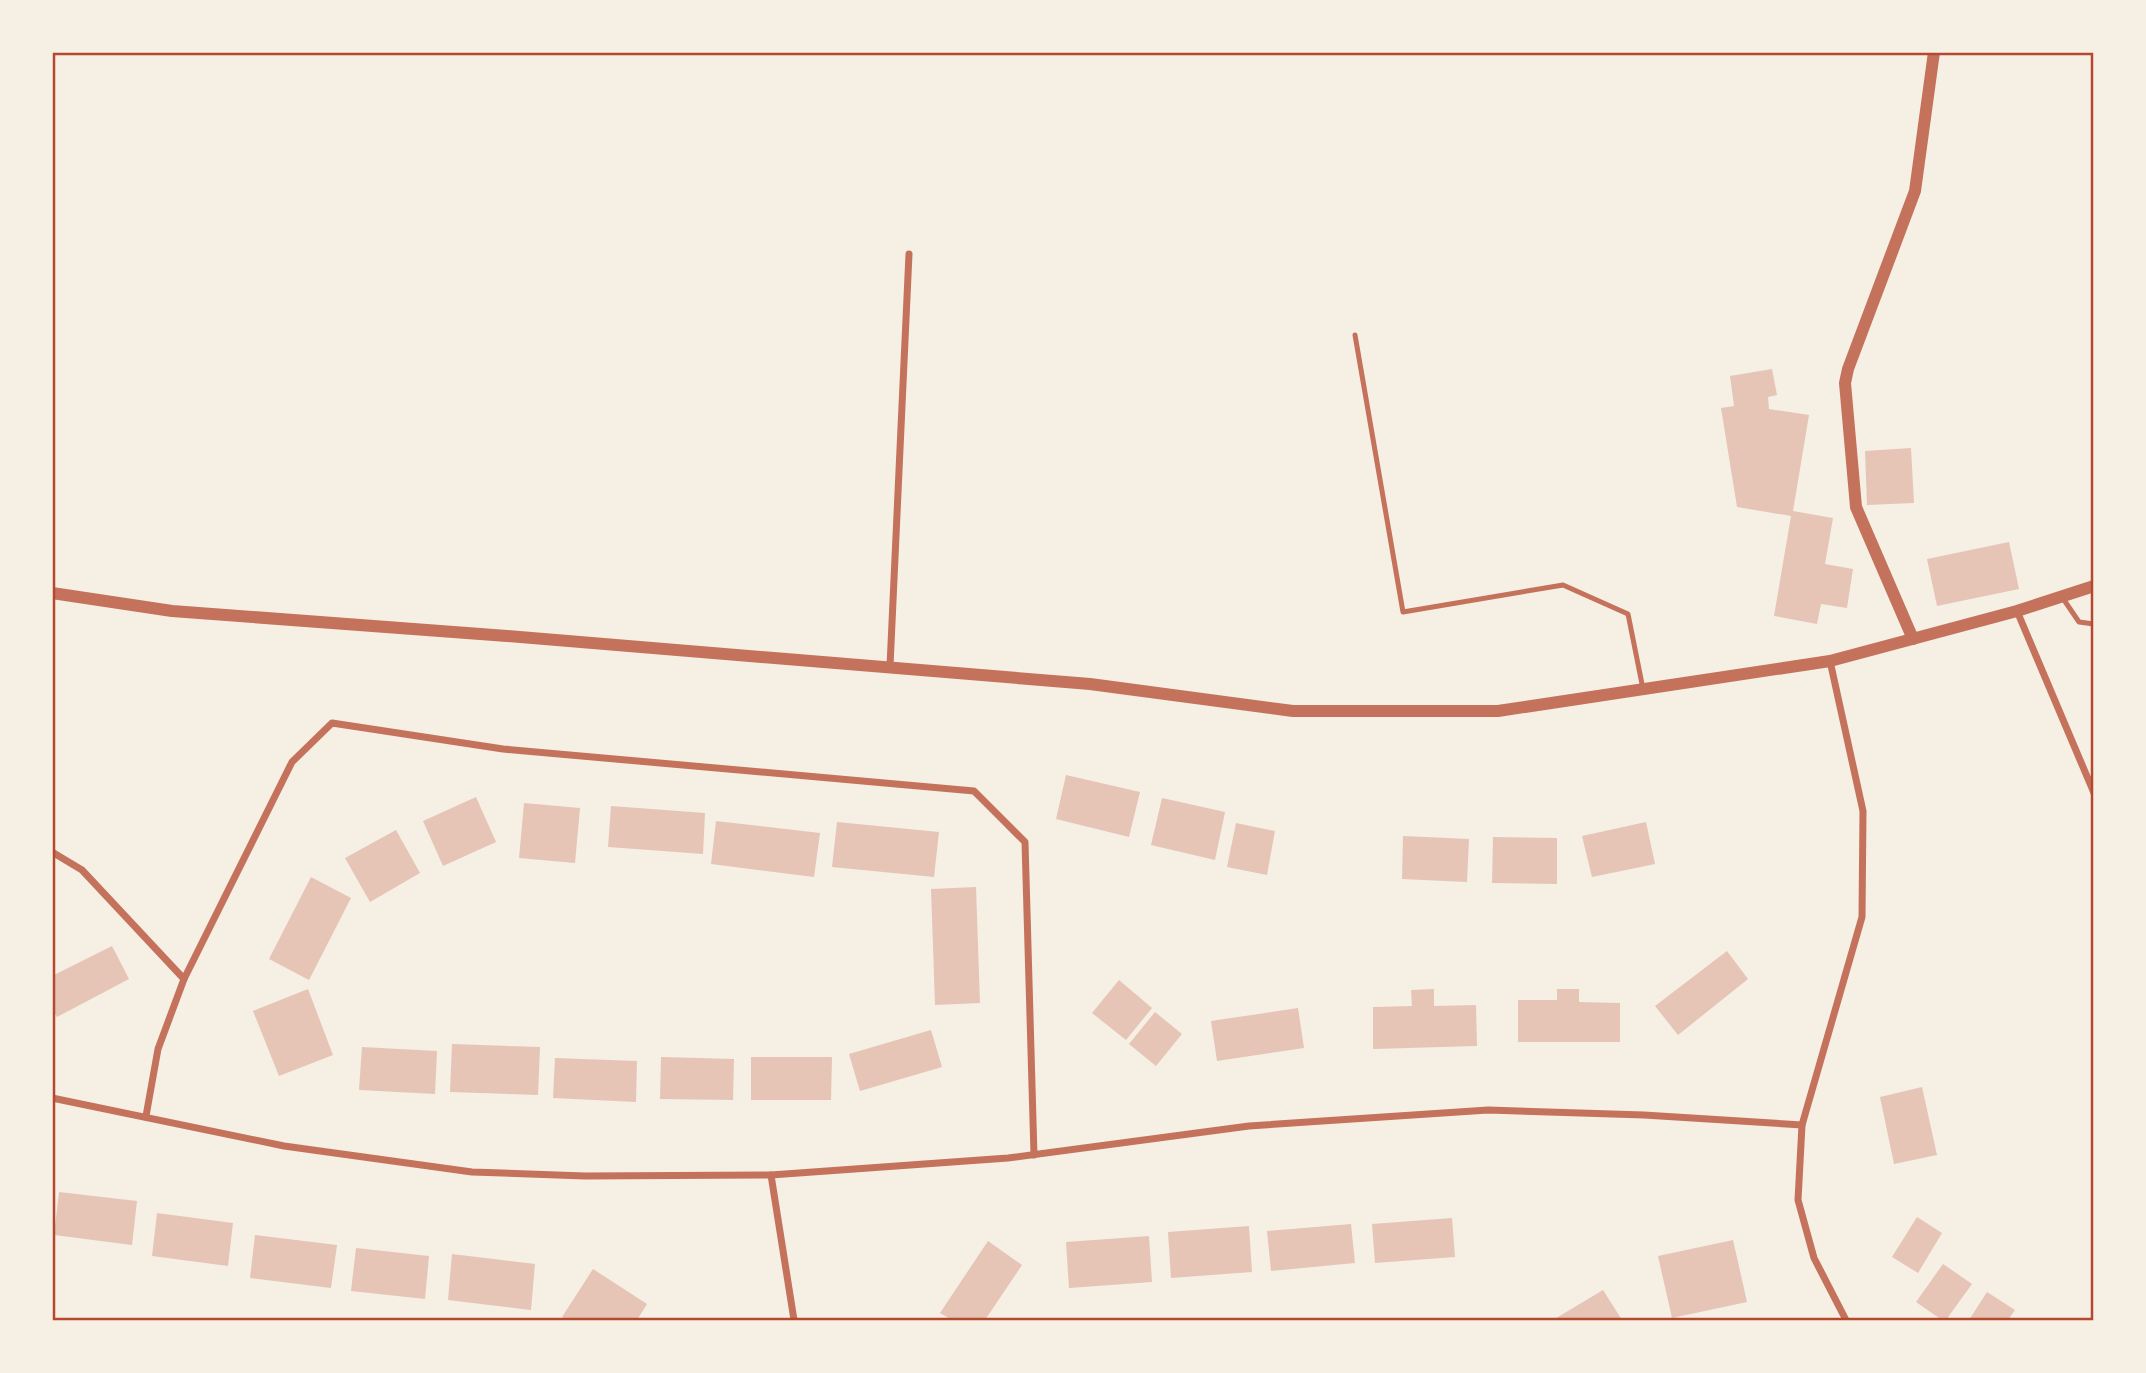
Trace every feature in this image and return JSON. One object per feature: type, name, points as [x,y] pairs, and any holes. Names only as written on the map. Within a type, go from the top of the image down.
[{"type":"street","points":[[1913,639],[1856,507],[1845,383],[1915,191],[1934,52]]},
{"type":"street","points":[[890,666],[909,254]]},
{"type":"street","points":[[52,593],[172,611],[1090,684],[1293,711],[1497,711],[1830,661],[2017,611],[2094,586]]},
{"type":"street","points":[[2017,611],[2094,793]]},
{"type":"street","points":[[1830,661],[1863,811],[1861,917],[1802,1125],[1798,1200],[1814,1258],[1844,1320]]},
{"type":"street","points":[[146,1116],[158,1049],[184,979],[292,762],[332,723],[503,749],[974,790],[1025,842],[1034,1155]]},
{"type":"street","points":[[52,852],[82,870],[184,979]]},
{"type":"street","points":[[52,1098],[284,1146],[472,1172],[585,1176],[771,1175],[1034,1155],[1249,1126],[1489,1110],[1644,1115],[1802,1125]]},
{"type":"street","points":[[771,1175],[794,1321]]},
{"type":"lane","points":[[1355,335],[1403,612],[1563,584],[1628,614],[1643,689]]},
{"type":"lane","points":[[2062,597],[2080,622],[2094,624]]},
{"type":"building","points":[[1772,369],[1777,395],[1768,397],[1769,409],[1809,415],[1793,511],[1833,518],[1825,564],[1853,569],[1847,608],[1821,604],[1817,624],[1774,616],[1791,516],[1737,507],[1721,408],[1734,406],[1730,376]]},
{"type":"building","points":[[1911,448],[1914,503],[1867,505],[1865,451]]},
{"type":"building","points":[[2009,542],[2019,589],[1937,606],[1927,559]]},
{"type":"building","points":[[1066,775],[1140,792],[1129,837],[1056,819]]},
{"type":"building","points":[[476,797],[496,842],[443,866],[423,821]]},
{"type":"building","points":[[1162,798],[1225,812],[1215,860],[1151,845]]},
{"type":"building","points":[[524,803],[580,808],[575,863],[519,858]]},
{"type":"building","points":[[611,806],[705,813],[703,854],[608,847]]},
{"type":"building","points":[[716,821],[820,833],[814,877],[711,864]]},
{"type":"building","points":[[837,822],[939,832],[934,877],[832,867]]},
{"type":"building","points":[[1646,822],[1655,864],[1592,877],[1582,836]]},
{"type":"building","points":[[1236,823],[1275,831],[1267,875],[1227,867]]},
{"type":"building","points":[[396,830],[420,873],[370,902],[345,858]]},
{"type":"building","points":[[1403,836],[1469,839],[1467,882],[1402,879]]},
{"type":"building","points":[[1493,837],[1557,838],[1557,884],[1492,883]]},
{"type":"building","points":[[311,877],[351,898],[309,980],[269,959]]},
{"type":"building","points":[[976,887],[980,1003],[935,1005],[931,889]]},
{"type":"building","points":[[112,946],[129,979],[57,1017],[52,1009],[52,976]]},
{"type":"building","points":[[1727,951],[1748,979],[1678,1035],[1655,1006]]},
{"type":"building","points":[[1119,980],[1152,1008],[1126,1040],[1092,1013]]},
{"type":"building","points":[[308,989],[333,1055],[279,1076],[253,1011]]},
{"type":"building","points":[[1434,989],[1434,1006],[1476,1005],[1477,1046],[1373,1049],[1373,1007],[1412,1006],[1411,990]]},
{"type":"building","points":[[1557,989],[1579,989],[1579,1002],[1620,1003],[1620,1042],[1518,1042],[1518,1000],[1557,1000]]},
{"type":"building","points":[[1298,1008],[1304,1048],[1217,1061],[1211,1021]]},
{"type":"building","points":[[1155,1012],[1182,1034],[1156,1066],[1129,1044]]},
{"type":"building","points":[[931,1030],[942,1067],[860,1091],[849,1054]]},
{"type":"building","points":[[452,1044],[540,1047],[538,1095],[450,1092]]},
{"type":"building","points":[[362,1047],[437,1051],[435,1094],[359,1090]]},
{"type":"building","points":[[661,1057],[734,1059],[733,1100],[660,1099]]},
{"type":"building","points":[[751,1057],[832,1057],[831,1100],[751,1100]]},
{"type":"building","points":[[555,1058],[637,1061],[636,1102],[553,1098]]},
{"type":"building","points":[[1922,1087],[1937,1155],[1894,1164],[1880,1097]]},
{"type":"building","points":[[59,1192],[137,1201],[132,1245],[54,1235]]},
{"type":"building","points":[[157,1213],[233,1223],[228,1266],[152,1256]]},
{"type":"building","points":[[1917,1217],[1942,1233],[1918,1273],[1892,1257]]},
{"type":"building","points":[[1452,1218],[1455,1257],[1375,1263],[1372,1224]]},
{"type":"building","points":[[1351,1224],[1355,1263],[1271,1271],[1267,1231]]},
{"type":"building","points":[[1249,1226],[1252,1272],[1171,1278],[1168,1232]]},
{"type":"building","points":[[255,1235],[337,1245],[331,1288],[250,1278]]},
{"type":"building","points":[[1149,1236],[1152,1282],[1069,1288],[1066,1242]]},
{"type":"building","points":[[1733,1240],[1747,1302],[1672,1318],[1658,1256]]},
{"type":"building","points":[[988,1241],[1022,1265],[985,1320],[952,1320],[940,1313]]},
{"type":"building","points":[[356,1248],[429,1256],[425,1299],[351,1291]]},
{"type":"building","points":[[452,1254],[535,1264],[531,1310],[448,1300]]},
{"type":"building","points":[[1943,1264],[1972,1284],[1946,1320],[1916,1302]]},
{"type":"building","points":[[593,1269],[647,1304],[637,1320],[568,1320],[562,1317]]},
{"type":"building","points":[[1603,1290],[1622,1320],[1553,1320]]},
{"type":"building","points":[[1987,1292],[2015,1310],[2008,1320],[1969,1320]]}]
